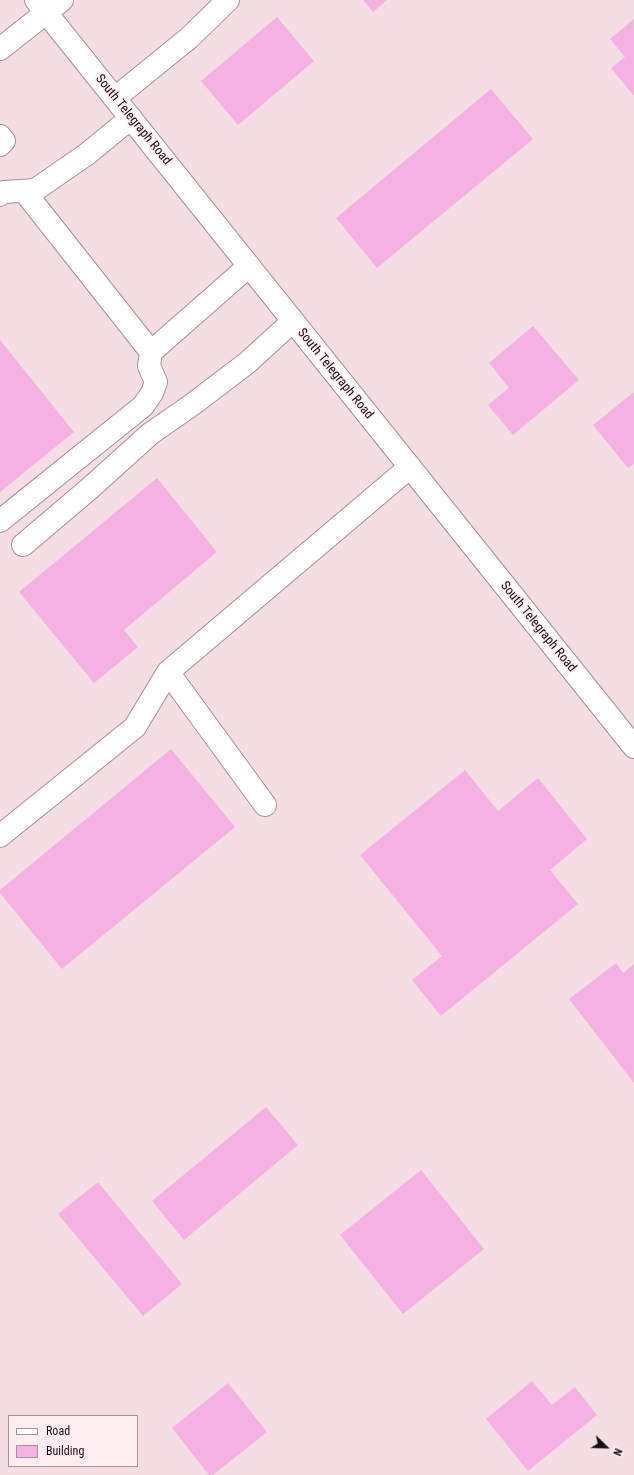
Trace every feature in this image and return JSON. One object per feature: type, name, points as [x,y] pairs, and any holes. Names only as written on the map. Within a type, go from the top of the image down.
[{"type":"main road","points":[[115,98],[190,38],[228,0]]},
{"type":"main road","points":[[0,50],[48,4]]},
{"type":"main road","name":"South Telegraph Road","points":[[48,4],[115,98],[634,747]]},
{"type":"main road","points":[[0,195],[4,192],[35,190],[87,154],[131,118]]},
{"type":"main road","points":[[0,136],[4,142],[0,145]]},
{"type":"main road","points":[[24,191],[151,352]]},
{"type":"main road","points":[[0,521],[143,406],[152,393],[156,382],[149,366],[151,352],[249,266]]},
{"type":"main road","points":[[23,545],[89,489],[150,434],[247,363],[293,321]]},
{"type":"main road","points":[[0,836],[135,727],[168,672],[410,468]]},
{"type":"main road","points":[[168,672],[265,806]]},
{"type":"building","points":[[363,0],[387,0],[373,12]]},
{"type":"building","points":[[277,17],[314,61],[238,125],[201,81]]},
{"type":"building","points":[[634,19],[634,96],[611,68],[625,57],[610,39]]},
{"type":"building","points":[[491,89],[533,139],[377,268],[336,218]]},
{"type":"building","points":[[533,326],[579,380],[513,435],[488,405],[509,388],[489,363]]},
{"type":"building","points":[[0,340],[74,432],[0,492]]},
{"type":"building","points":[[634,392],[634,464],[628,468],[593,425]]},
{"type":"building","points":[[157,478],[217,552],[124,630],[138,647],[94,683],[19,592]]},
{"type":"building","points":[[171,749],[235,827],[62,969],[0,893],[0,890]]},
{"type":"building","points":[[465,770],[498,811],[538,778],[587,839],[550,870],[578,904],[441,1016],[412,980],[442,956],[360,855]]},
{"type":"building","points":[[616,963],[623,973],[634,964],[634,1083],[569,999]]},
{"type":"building","points":[[266,1107],[298,1145],[184,1240],[152,1201]]},
{"type":"building","points":[[421,1170],[484,1249],[403,1314],[340,1235]]},
{"type":"building","points":[[98,1182],[182,1284],[143,1316],[58,1214]]},
{"type":"building","points":[[532,1381],[552,1405],[575,1387],[597,1415],[528,1471],[486,1419]]},
{"type":"building","points":[[228,1383],[267,1432],[213,1475],[209,1475],[172,1428]]}]
